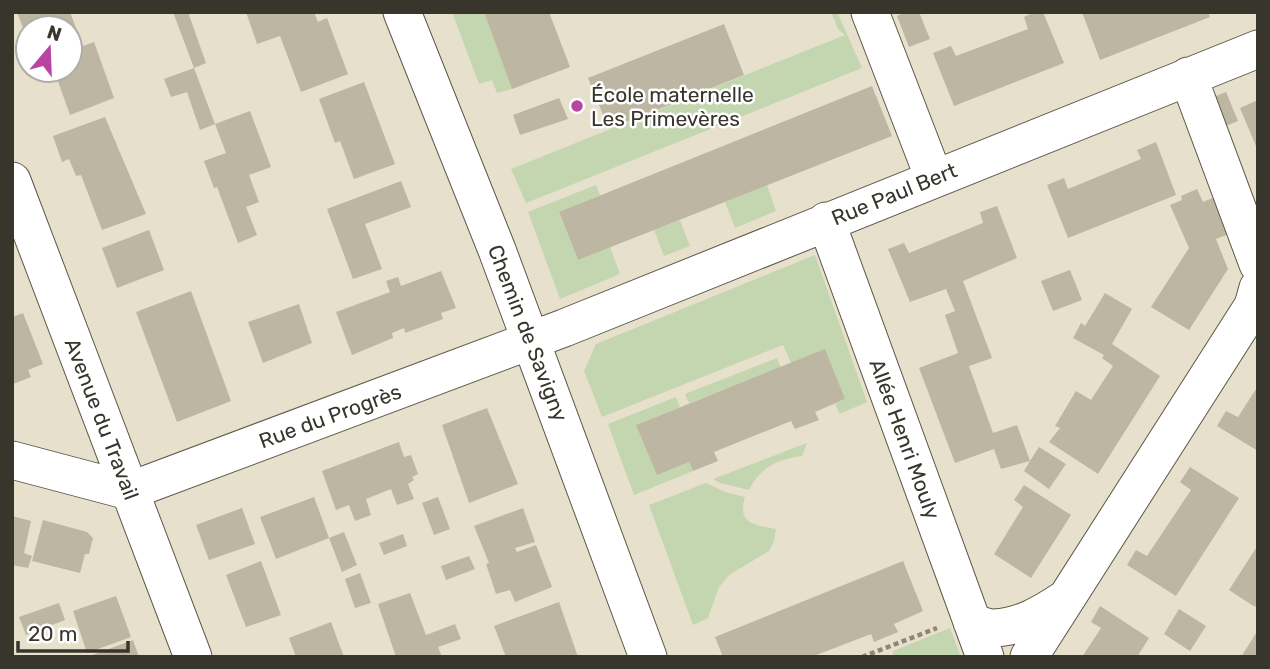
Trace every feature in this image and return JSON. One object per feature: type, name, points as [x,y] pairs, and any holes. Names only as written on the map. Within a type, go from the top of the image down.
[{"type":"street","name":"Chemin de Savigny","points":[[401,12],[531,340],[648,657]]},
{"type":"street","points":[[870,12],[934,178]]},
{"type":"street","name":"Rue Paul Bert","points":[[531,340],[1258,49]]},
{"type":"street","points":[[1188,76],[1258,264]]},
{"type":"street","name":"Avenue du Travail","points":[[12,181],[193,657]]},
{"type":"street","name":"Allée Henri Mouly","points":[[826,221],[985,657]]},
{"type":"street","points":[[1029,657],[1256,299]]},
{"type":"street","name":"Rue du Progrès","points":[[129,491],[531,340]]},
{"type":"street","points":[[12,460],[129,491]]},
{"type":"street","points":[[971,619],[991,628],[1018,623],[1044,613],[1067,598]]},
{"type":"path","points":[[862,657],[971,619]]},
{"type":"green space","points":[[452,12],[484,12],[512,89],[497,93],[492,80],[479,84]]},
{"type":"green space","points":[[831,12],[837,12],[862,68],[526,203],[511,169],[845,35],[838,29]]},
{"type":"green space","points":[[596,185],[600,195],[559,213],[578,260],[610,247],[620,274],[560,299],[528,212]]},
{"type":"green space","points":[[767,185],[776,211],[735,228],[725,202]]},
{"type":"green space","points":[[680,220],[690,246],[664,256],[654,230]]},
{"type":"green space","points":[[815,255],[867,402],[840,414],[835,404],[845,399],[791,363],[783,345],[602,417],[584,371],[596,344]]},
{"type":"green space","points":[[777,358],[781,368],[689,403],[685,394]]},
{"type":"green space","points":[[676,397],[680,407],[636,425],[657,474],[689,462],[693,471],[634,495],[608,424]]},
{"type":"green space","points":[[807,443],[802,456],[785,459],[764,470],[749,490],[713,479]]},
{"type":"green space","points":[[706,483],[745,497],[745,517],[754,524],[776,529],[769,551],[729,575],[719,587],[708,618],[693,625],[649,505]]},
{"type":"green space","points":[[950,628],[961,657],[893,657],[893,651]]},
{"type":"building","points":[[17,12],[71,14],[18,14]]},
{"type":"building","points":[[173,12],[188,12],[206,63],[194,68]]},
{"type":"building","points":[[246,12],[314,12],[318,22],[327,18],[348,74],[301,92],[280,36],[257,44]]},
{"type":"building","points":[[484,12],[549,12],[570,67],[512,89]]},
{"type":"building","points":[[906,12],[919,12],[930,39],[909,47],[897,16]]},
{"type":"building","points":[[1043,12],[1064,63],[954,106],[933,53],[951,46],[956,56],[1028,29],[1024,17]]},
{"type":"building","points":[[1082,12],[1208,12],[1210,17],[1100,60]]},
{"type":"building","points":[[724,24],[744,75],[609,129],[588,78]]},
{"type":"building","points":[[94,42],[114,98],[70,115],[59,84],[84,84],[84,46]]},
{"type":"building","points":[[194,68],[215,124],[200,130],[187,92],[171,97],[164,79]]},
{"type":"building","points":[[364,82],[395,164],[354,179],[340,141],[335,143],[319,99]]},
{"type":"building","points":[[872,86],[892,136],[578,260],[559,212]]},
{"type":"building","points":[[1226,92],[1238,121],[1223,127],[1211,98]]},
{"type":"building","points":[[559,98],[568,119],[520,135],[513,115]]},
{"type":"building","points":[[1256,101],[1258,106],[1258,151],[1240,108]]},
{"type":"building","points":[[250,111],[271,167],[249,175],[259,202],[246,207],[257,235],[238,243],[204,161],[226,153],[215,124]]},
{"type":"building","points":[[105,117],[146,214],[102,230],[81,175],[76,176],[69,159],[62,162],[53,136]]},
{"type":"building","points":[[1156,142],[1176,195],[1068,238],[1047,185],[1064,178],[1068,189],[1141,159],[1137,150]]},
{"type":"building","points":[[401,181],[411,207],[365,224],[382,269],[353,279],[327,209]]},
{"type":"building","points":[[1197,189],[1203,202],[1215,197],[1229,234],[1216,239],[1228,269],[1189,330],[1151,307],[1189,248],[1170,205],[1182,200],[1181,196]]},
{"type":"building","points":[[997,206],[1017,258],[963,281],[992,358],[969,366],[993,433],[1017,425],[1030,461],[1001,469],[994,449],[955,463],[919,368],[958,353],[945,315],[955,311],[946,289],[910,302],[888,249],[904,243],[909,253],[983,223],[980,212]]},
{"type":"building","points":[[149,230],[164,270],[117,288],[102,248]]},
{"type":"building","points":[[1070,270],[1082,300],[1053,311],[1041,281]]},
{"type":"building","points":[[441,271],[456,308],[441,313],[443,319],[405,333],[404,328],[392,333],[393,338],[352,355],[336,312],[390,292],[386,281],[398,277],[401,286]]},
{"type":"building","points":[[191,291],[231,401],[177,422],[136,312]]},
{"type":"building","points":[[1105,293],[1132,309],[1112,344],[1160,376],[1098,474],[1049,442],[1060,428],[1055,426],[1076,391],[1091,400],[1113,366],[1102,358],[1104,355],[1073,338],[1081,323],[1085,326]]},
{"type":"building","points":[[299,304],[312,343],[263,363],[248,322]]},
{"type":"building","points":[[23,313],[43,364],[28,370],[31,377],[13,384],[12,317]]},
{"type":"building","points":[[825,349],[845,399],[815,412],[819,420],[795,429],[791,421],[714,452],[718,461],[693,471],[689,462],[657,475],[636,425]]},
{"type":"building","points":[[1258,386],[1258,451],[1217,426],[1226,411],[1238,417]]},
{"type":"building","points":[[487,408],[518,484],[469,503],[442,425]]},
{"type":"building","points":[[399,442],[404,457],[411,455],[418,474],[412,477],[414,480],[408,484],[414,499],[397,505],[391,489],[366,499],[371,515],[355,521],[349,505],[336,510],[322,471]]},
{"type":"building","points":[[1039,447],[1066,464],[1049,489],[1024,471]]},
{"type":"building","points":[[1190,467],[1239,498],[1176,596],[1127,565],[1136,550],[1147,556],[1191,490],[1180,482]]},
{"type":"building","points":[[1024,485],[1071,515],[1031,578],[994,554],[1023,507],[1014,500]]},
{"type":"building","points":[[314,497],[329,538],[276,559],[260,517]]},
{"type":"building","points":[[438,497],[450,529],[434,535],[422,503]]},
{"type":"building","points":[[242,508],[255,544],[209,560],[196,525]]},
{"type":"building","points":[[523,508],[535,542],[515,548],[517,552],[536,545],[552,587],[515,602],[510,590],[496,594],[486,564],[489,563],[474,526]]},
{"type":"building","points":[[12,516],[31,521],[24,553],[32,556],[28,568],[12,565]]},
{"type":"building","points":[[43,520],[87,532],[93,538],[80,573],[32,561]]},
{"type":"building","points":[[344,532],[357,565],[342,572],[329,538]]},
{"type":"building","points":[[403,534],[407,546],[384,555],[379,543]]},
{"type":"building","points":[[1258,545],[1258,602],[1255,607],[1229,590]]},
{"type":"building","points":[[469,556],[475,569],[446,580],[441,566]]},
{"type":"building","points":[[261,561],[281,615],[246,627],[226,575]]},
{"type":"building","points":[[903,561],[923,611],[894,624],[898,632],[874,642],[871,634],[811,657],[723,657],[715,637]]},
{"type":"building","points":[[360,573],[371,603],[355,608],[345,579]]},
{"type":"building","points":[[410,593],[426,635],[455,624],[461,639],[438,647],[442,657],[396,657],[378,604]]},
{"type":"building","points":[[116,596],[131,637],[87,653],[73,611]]},
{"type":"building","points":[[559,602],[578,657],[506,657],[494,626]]},
{"type":"building","points":[[59,603],[65,620],[26,635],[19,617]]},
{"type":"building","points":[[1100,606],[1149,638],[1137,657],[1082,657],[1101,628],[1091,622]]},
{"type":"building","points":[[1179,609],[1206,626],[1190,651],[1164,634]]},
{"type":"building","points":[[331,622],[344,657],[296,657],[289,638]]},
{"type":"building","points":[[1258,630],[1258,657],[1241,657]]},
{"type":"building","points":[[133,640],[139,657],[90,657],[90,656]]},
{"type":"place","name":"École maternelle Les Primevères","points":[[577,106]]}]
